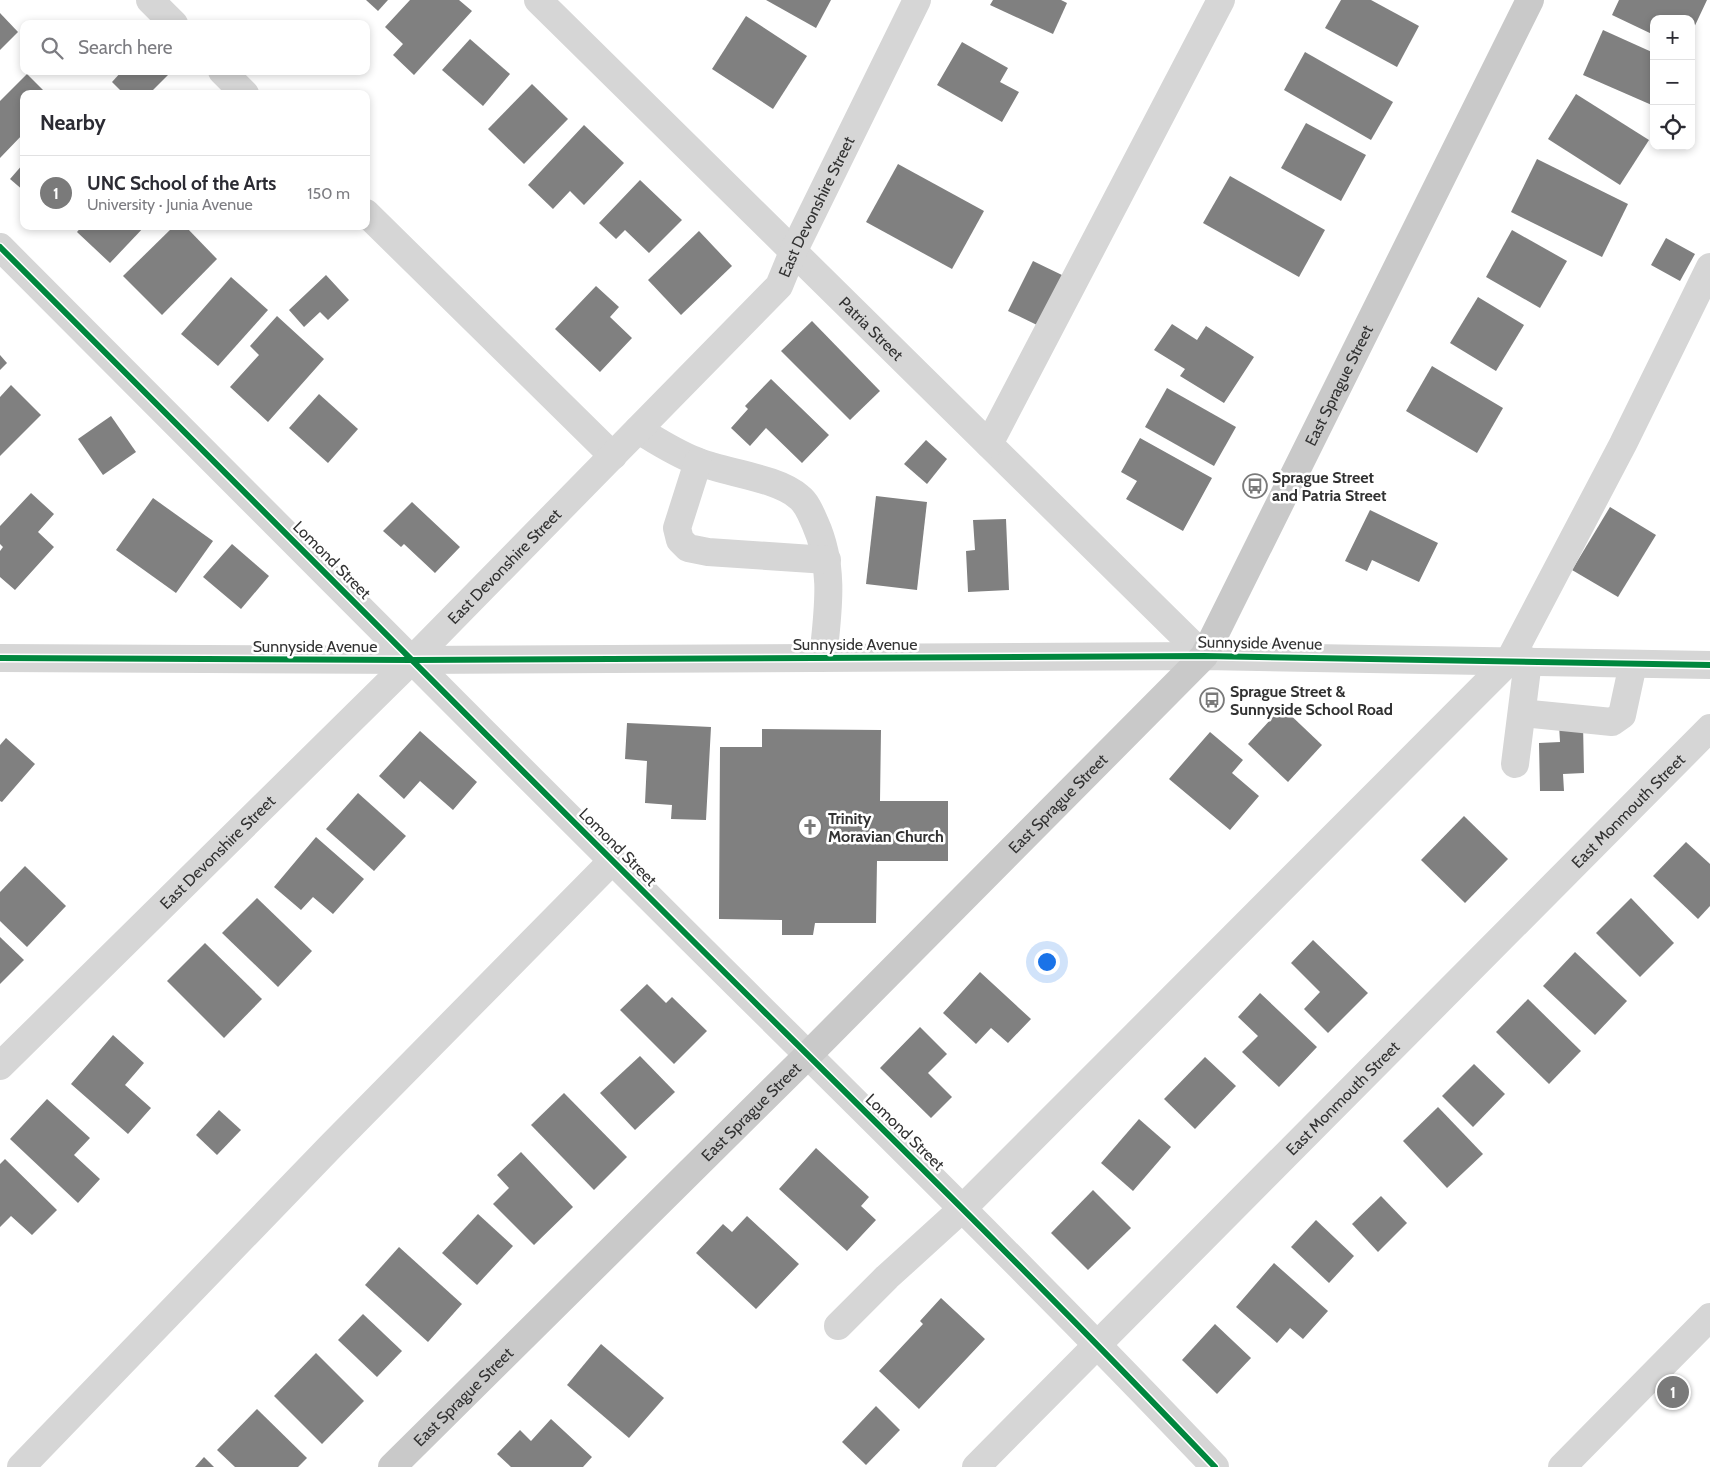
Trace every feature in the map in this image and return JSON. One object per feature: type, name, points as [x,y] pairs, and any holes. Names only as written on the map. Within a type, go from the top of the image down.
[{"type":"main road","name":"East Sprague Street","points":[[392,1467],[808,1055],[1204,656],[1530,0]]},
{"type":"street","points":[[150,0],[170,20]]},
{"type":"street","name":"Patria Street","points":[[538,0],[1204,656]]},
{"type":"street","name":"East Devonshire Street","points":[[0,1066],[412,660],[779,286],[793,252],[917,0]]},
{"type":"street","points":[[989,444],[1221,0]]},
{"type":"street","points":[[226,75],[241,90]]},
{"type":"street","points":[[370,217],[613,456]]},
{"type":"street","name":"Lomond Street","points":[[0,247],[1099,1344],[1215,1467]]},
{"type":"street","points":[[838,1326],[887,1277],[963,1208],[1518,661],[1710,268]]},
{"type":"street","points":[[638,430],[698,462],[782,485],[800,497],[810,512],[820,535],[827,560],[830,600],[823,658]]},
{"type":"street","points":[[698,462],[677,528],[680,540],[688,548],[708,552],[827,560]]},
{"type":"street","name":"Sunnyside Avenue","points":[[0,658],[412,660],[1204,656],[1710,665]]},
{"type":"street","points":[[1515,764],[1522,713],[1518,661]]},
{"type":"street","points":[[1522,713],[1612,722],[1622,715],[1633,664]]},
{"type":"street","name":"East Monmouth Street","points":[[976,1467],[1710,728]]},
{"type":"street","points":[[21,1467],[331,1146],[612,860]]},
{"type":"street","points":[[1562,1467],[1710,1317]]},
{"type":"building","points":[[366,0],[388,0],[378,11]]},
{"type":"building","points":[[410,0],[459,0],[472,11],[414,75],[393,55],[403,44],[385,27]]},
{"type":"building","points":[[766,0],[831,0],[816,28]]},
{"type":"building","points":[[993,0],[1061,0],[1067,3],[1053,34],[990,5]]},
{"type":"building","points":[[1341,0],[1371,0],[1419,26],[1397,67],[1325,28]]},
{"type":"building","points":[[1619,0],[1707,0],[1695,26],[1695,15],[1650,15],[1650,33],[1612,15]]},
{"type":"building","points":[[0,13],[18,32],[0,50]]},
{"type":"building","points":[[746,16],[807,56],[773,109],[712,69]]},
{"type":"building","points":[[1603,30],[1650,51],[1650,104],[1583,75]]},
{"type":"building","points":[[470,39],[510,74],[483,106],[442,70]]},
{"type":"building","points":[[962,42],[1008,68],[1000,82],[1019,92],[1002,122],[937,85]]},
{"type":"building","points":[[1305,52],[1393,102],[1371,140],[1284,90]]},
{"type":"building","points":[[26,75],[43,90],[20,90],[20,137],[0,158],[0,101]]},
{"type":"building","points":[[118,75],[168,75],[153,90],[120,90],[112,82]]},
{"type":"building","points":[[532,84],[568,119],[524,164],[488,129]]},
{"type":"building","points":[[1576,94],[1649,140],[1620,185],[1548,139]]},
{"type":"building","points":[[1306,123],[1366,155],[1341,201],[1281,168]]},
{"type":"building","points":[[584,125],[624,163],[584,205],[570,191],[553,209],[528,185]]},
{"type":"building","points":[[1537,159],[1628,204],[1602,257],[1511,212]]},
{"type":"building","points":[[898,164],[984,211],[952,269],[866,222]]},
{"type":"building","points":[[20,168],[20,188],[10,179]]},
{"type":"building","points":[[1230,176],[1325,230],[1299,277],[1203,223]]},
{"type":"building","points":[[640,180],[682,220],[649,253],[625,230],[616,239],[599,223]]},
{"type":"building","points":[[79,230],[141,230],[110,263],[77,232]]},
{"type":"building","points":[[170,230],[189,230],[217,259],[162,315],[123,276]]},
{"type":"building","points":[[1512,230],[1567,261],[1540,308],[1486,277]]},
{"type":"building","points":[[699,231],[732,266],[681,315],[648,280]]},
{"type":"building","points":[[1666,238],[1695,254],[1680,281],[1651,265]]},
{"type":"building","points":[[1033,261],[1064,276],[1039,326],[1008,311]]},
{"type":"building","points":[[326,275],[349,300],[328,320],[320,312],[304,327],[289,310]]},
{"type":"building","points":[[231,277],[268,310],[218,366],[181,334]]},
{"type":"building","points":[[596,286],[619,307],[610,317],[632,338],[600,372],[555,329]]},
{"type":"building","points":[[1478,297],[1524,325],[1496,371],[1450,343]]},
{"type":"building","points":[[277,316],[324,359],[268,422],[230,387],[259,355],[250,346]]},
{"type":"building","points":[[812,321],[880,391],[850,420],[781,351]]},
{"type":"building","points":[[1172,324],[1197,340],[1206,326],[1254,357],[1224,403],[1180,376],[1185,369],[1154,350]]},
{"type":"building","points":[[0,355],[7,363],[0,370]]},
{"type":"building","points":[[1432,366],[1503,408],[1477,453],[1406,411]]},
{"type":"building","points":[[771,379],[829,435],[802,463],[766,428],[750,446],[731,428],[748,409],[745,406]]},
{"type":"building","points":[[11,385],[41,415],[0,456],[0,397]]},
{"type":"building","points":[[1167,388],[1236,427],[1214,466],[1145,427]]},
{"type":"building","points":[[319,394],[358,429],[328,463],[289,428]]},
{"type":"building","points":[[111,416],[136,452],[103,475],[78,439]]},
{"type":"building","points":[[1140,438],[1212,478],[1183,531],[1126,499],[1137,481],[1121,472]]},
{"type":"building","points":[[926,440],[947,459],[927,484],[904,464]]},
{"type":"building","points":[[31,493],[54,514],[38,532],[54,547],[15,590],[0,577],[0,551],[3,547],[0,544],[0,526]]},
{"type":"building","points":[[876,496],[927,502],[917,590],[866,584]]},
{"type":"building","points":[[153,498],[213,541],[176,593],[116,550]]},
{"type":"building","points":[[412,502],[460,547],[435,573],[404,544],[401,547],[383,531]]},
{"type":"building","points":[[1610,507],[1656,535],[1618,597],[1572,570]]},
{"type":"building","points":[[1370,510],[1438,543],[1419,582],[1372,560],[1367,571],[1345,561]]},
{"type":"building","points":[[1006,519],[1009,590],[968,592],[966,551],[975,550],[973,520]]},
{"type":"building","points":[[232,544],[269,576],[241,609],[203,577]]},
{"type":"building","points":[[1282,707],[1322,745],[1288,782],[1248,744]]},
{"type":"building","points":[[627,723],[711,727],[706,820],[671,819],[672,805],[645,803],[647,761],[625,759]]},
{"type":"building","points":[[1583,723],[1584,773],[1563,774],[1564,791],[1540,791],[1539,743],[1560,742],[1559,724]]},
{"type":"building","points":[[762,729],[881,730],[880,801],[948,801],[948,861],[877,861],[876,923],[815,923],[813,935],[782,935],[782,920],[719,919],[720,747],[762,747]]},
{"type":"building","points":[[420,731],[477,782],[453,810],[420,781],[404,799],[379,776]]},
{"type":"building","points":[[1210,732],[1243,760],[1232,773],[1259,796],[1230,830],[1169,779]]},
{"type":"building","points":[[6,738],[35,764],[2,802],[0,801],[0,745]]},
{"type":"building","points":[[358,793],[406,836],[374,871],[326,829]]},
{"type":"building","points":[[1464,816],[1508,859],[1465,903],[1421,860]]},
{"type":"building","points":[[316,837],[364,879],[333,914],[313,897],[301,910],[274,887]]},
{"type":"building","points":[[1686,842],[1710,864],[1710,906],[1698,919],[1653,876]]},
{"type":"building","points":[[25,866],[66,906],[27,947],[0,921],[0,892]]},
{"type":"building","points":[[257,898],[312,951],[278,987],[222,933]]},
{"type":"building","points":[[1631,898],[1674,943],[1640,977],[1596,933]]},
{"type":"building","points":[[0,937],[24,960],[0,984]]},
{"type":"building","points":[[1313,940],[1368,993],[1328,1033],[1304,1009],[1320,992],[1291,963]]},
{"type":"building","points":[[205,943],[262,999],[224,1038],[167,981]]},
{"type":"building","points":[[1575,952],[1627,1001],[1595,1035],[1543,986]]},
{"type":"building","points":[[980,972],[1031,1019],[1008,1043],[991,1028],[976,1044],[943,1013]]},
{"type":"building","points":[[647,984],[666,1003],[672,997],[707,1031],[674,1064],[620,1010]]},
{"type":"building","points":[[1260,993],[1317,1047],[1279,1087],[1242,1052],[1258,1036],[1238,1017]]},
{"type":"building","points":[[1528,999],[1581,1051],[1549,1084],[1496,1032]]},
{"type":"building","points":[[920,1027],[947,1054],[928,1073],[952,1097],[931,1118],[880,1068]]},
{"type":"building","points":[[113,1035],[144,1063],[125,1085],[151,1108],[128,1134],[71,1084]]},
{"type":"building","points":[[640,1056],[675,1092],[635,1130],[600,1093]]},
{"type":"building","points":[[1205,1057],[1236,1086],[1195,1129],[1164,1099]]},
{"type":"building","points":[[1474,1064],[1505,1094],[1473,1127],[1442,1096]]},
{"type":"building","points":[[564,1093],[627,1157],[594,1190],[531,1125]]},
{"type":"building","points":[[47,1099],[90,1138],[74,1155],[100,1179],[78,1203],[10,1139]]},
{"type":"building","points":[[1438,1107],[1483,1154],[1447,1188],[1403,1141]]},
{"type":"building","points":[[219,1110],[241,1130],[217,1155],[196,1135]]},
{"type":"building","points":[[1139,1119],[1171,1147],[1133,1191],[1101,1163]]},
{"type":"building","points":[[816,1148],[869,1197],[861,1206],[876,1220],[847,1251],[779,1189]]},
{"type":"building","points":[[521,1152],[573,1207],[534,1245],[493,1204],[509,1188],[497,1175]]},
{"type":"building","points":[[5,1159],[57,1210],[32,1235],[11,1216],[0,1227],[0,1164]]},
{"type":"building","points":[[1093,1190],[1131,1228],[1088,1270],[1051,1233]]},
{"type":"building","points":[[1381,1196],[1407,1223],[1378,1252],[1352,1224]]},
{"type":"building","points":[[478,1214],[513,1246],[477,1285],[442,1253]]},
{"type":"building","points":[[747,1216],[799,1264],[756,1309],[696,1253],[723,1224],[732,1232]]},
{"type":"building","points":[[1316,1220],[1354,1256],[1329,1283],[1291,1247]]},
{"type":"building","points":[[399,1247],[462,1304],[428,1342],[365,1285]]},
{"type":"building","points":[[1274,1263],[1328,1311],[1303,1339],[1290,1328],[1277,1343],[1236,1307]]},
{"type":"building","points":[[941,1298],[985,1339],[919,1409],[879,1371],[923,1324],[920,1321]]},
{"type":"building","points":[[363,1314],[402,1351],[377,1377],[338,1340]]},
{"type":"building","points":[[1215,1324],[1251,1358],[1217,1394],[1182,1360]]},
{"type":"building","points":[[601,1344],[664,1398],[629,1438],[567,1385]]},
{"type":"building","points":[[316,1353],[364,1401],[322,1444],[274,1396]]},
{"type":"building","points":[[876,1406],[900,1430],[866,1465],[842,1442]]},
{"type":"building","points":[[257,1409],[307,1458],[298,1467],[235,1467],[217,1450]]},
{"type":"building","points":[[551,1419],[592,1457],[583,1467],[511,1467],[497,1454],[520,1430],[531,1441]]},
{"type":"building","points":[[204,1457],[214,1467],[195,1467]]},
{"type":"cycle path","points":[[0,247],[1018,1265],[1215,1467]]},
{"type":"cycle path","points":[[0,658],[412,660],[1204,656],[1710,665]]},
{"type":"place","name":"Sprague Street and Patria Street","points":[[1255,486]]},
{"type":"place","name":"Sprague Street & Sunnyside School Road","points":[[1212,700]]},
{"type":"place","name":"Trinity Moravian Church","points":[[810,827]]},
{"type":"place","name":"UNC School of the Arts","points":[[1673,1392]]}]
